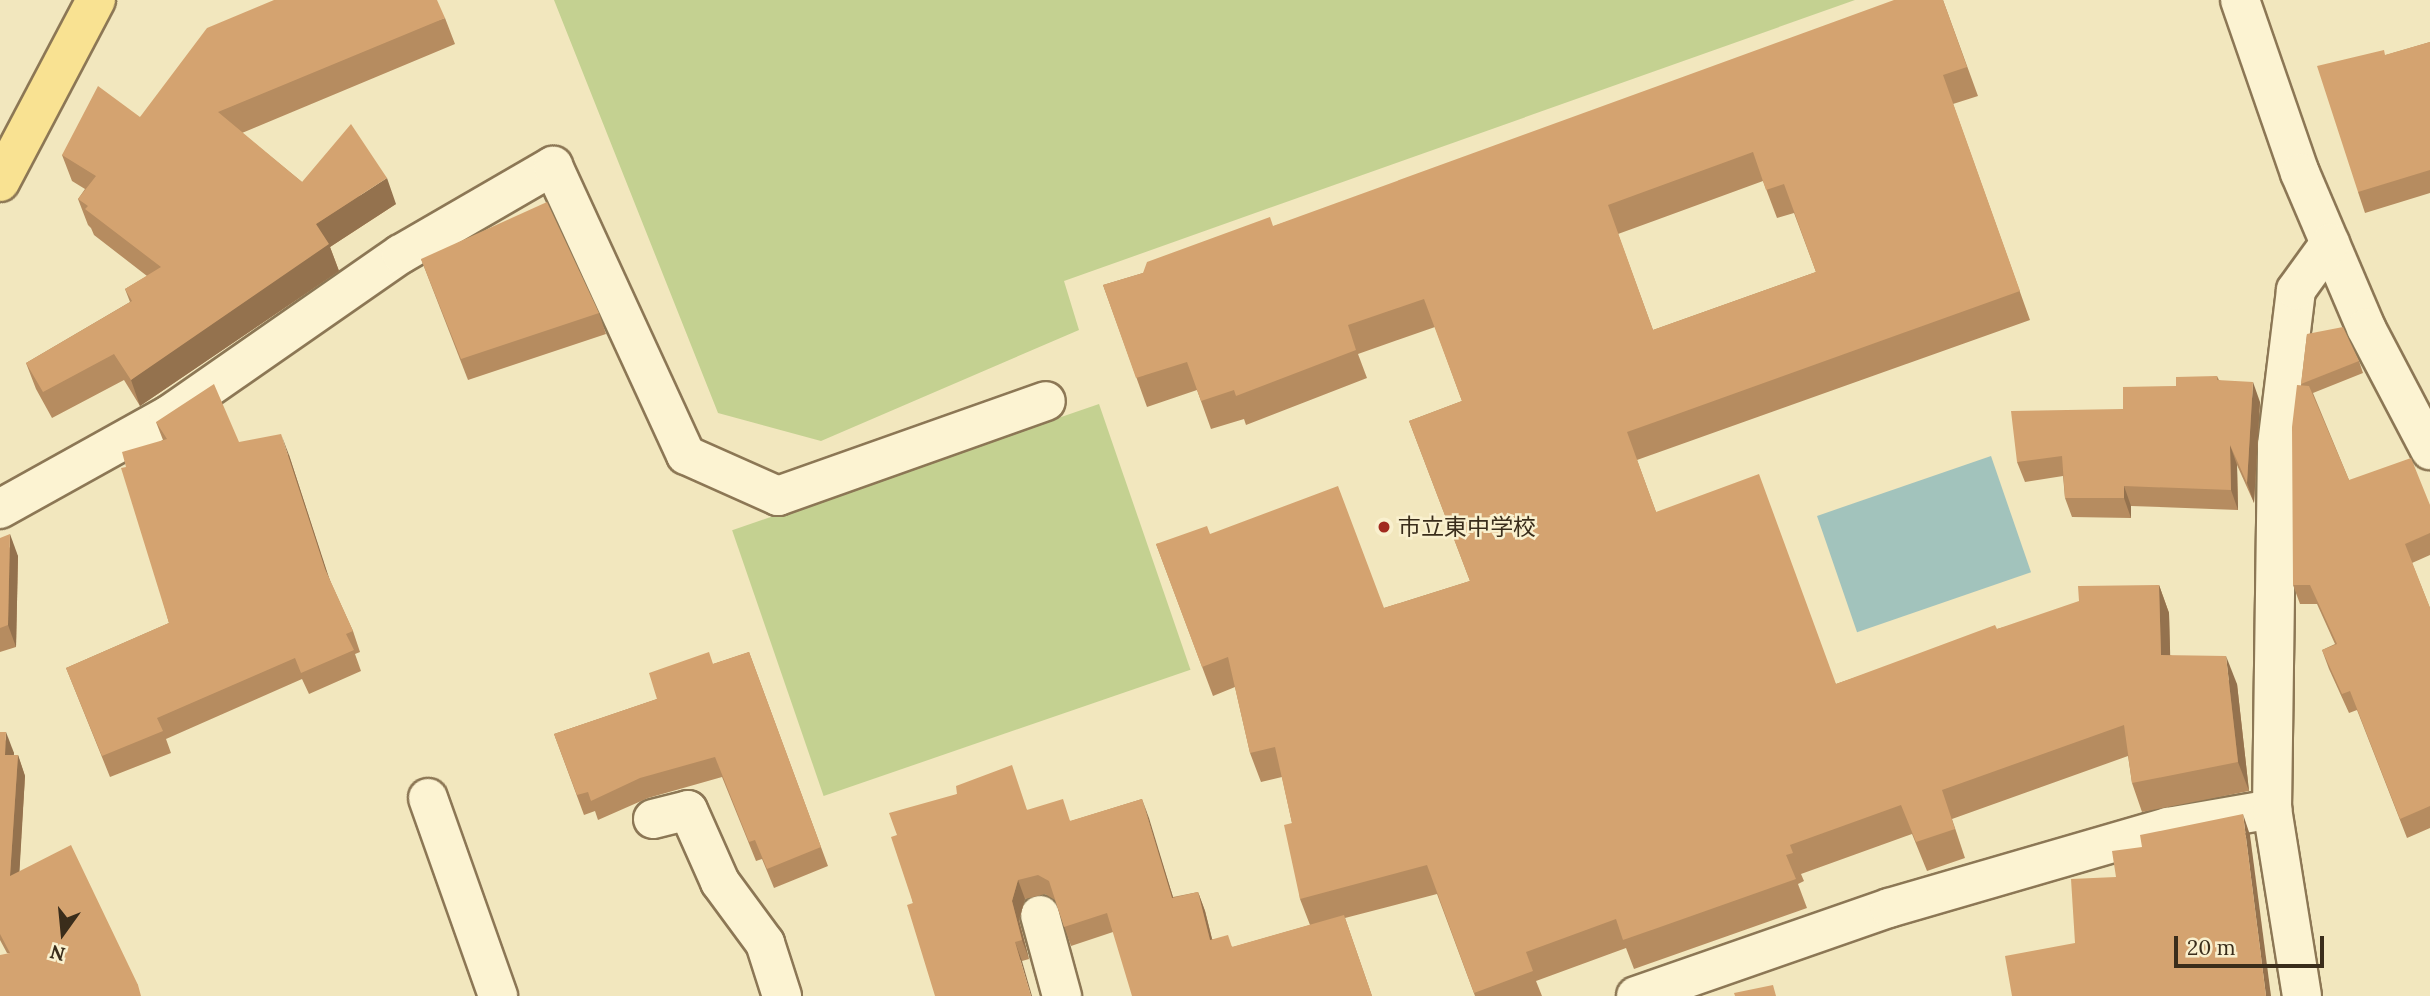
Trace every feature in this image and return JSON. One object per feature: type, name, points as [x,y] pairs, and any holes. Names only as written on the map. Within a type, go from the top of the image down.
[{"type":"main road","points":[[0,182],[84,10]]},
{"type":"street","points":[[2240,0],[2300,173],[2365,328],[2430,450]]},
{"type":"street","points":[[0,509],[169,415],[401,254],[553,166],[686,455],[778,496],[1046,401]]},
{"type":"street","points":[[2302,996],[2272,810],[2277,445],[2296,290],[2330,243]]},
{"type":"street","points":[[428,798],[498,996]]},
{"type":"street","points":[[653,819],[688,810],[720,882],[765,943],[782,996]]},
{"type":"street","points":[[1636,996],[1889,908],[2168,827],[2272,810]]},
{"type":"street","points":[[1040,915],[1062,996]]},
{"type":"green space","points":[[554,0],[1855,0],[1064,281],[1079,330],[821,441],[718,413]]},
{"type":"green space","points":[[1099,404],[1190,670],[824,796],[732,530]]},
{"type":"water","points":[[1991,456],[2031,572],[1857,632],[1817,516]]},
{"type":"building","points":[[274,0],[437,0],[445,18],[218,112],[302,182],[351,124],[387,178],[316,224],[329,244],[131,380],[114,354],[43,392],[26,363],[132,301],[125,289],[161,267],[85,209],[88,206],[78,199],[96,176],[62,155],[98,86],[140,117],[207,28]]},
{"type":"building","points":[[1894,0],[1943,0],[1967,67],[1943,75],[2020,291],[1627,432],[1656,512],[1759,474],[1836,684],[1995,625],[1997,629],[2079,601],[2078,586],[2159,585],[2161,655],[2226,656],[2238,762],[2132,783],[2124,725],[1942,790],[1955,829],[1916,842],[1901,805],[1790,845],[1793,853],[1786,855],[1796,879],[1623,940],[1616,919],[1526,952],[1533,971],[1474,993],[1427,865],[1300,899],[1284,825],[1292,823],[1275,747],[1250,753],[1228,657],[1202,667],[1156,544],[1207,526],[1210,534],[1338,486],[1384,608],[1470,581],[1409,421],[1462,401],[1424,299],[1348,325],[1356,350],[1236,396],[1234,390],[1201,401],[1187,362],[1136,378],[1103,285],[1143,273],[1147,262],[1270,217],[1273,226]],"holes":[[[1753,152],[1766,190],[1784,184],[1816,272],[1653,330],[1608,205]]]},
{"type":"building","points":[[2430,42],[2430,170],[2358,192],[2317,66],[2384,50],[2385,55]]},
{"type":"building","points":[[547,202],[599,313],[461,359],[421,259]]},
{"type":"building","points":[[2343,327],[2359,361],[2301,384],[2307,334]]},
{"type":"building","points":[[2217,376],[2217,380],[2253,382],[2247,483],[2230,445],[2231,490],[2124,486],[2124,498],[2065,498],[2062,456],[2017,462],[2011,411],[2123,409],[2123,387],[2176,386],[2176,377]]},
{"type":"building","points":[[214,384],[239,442],[281,434],[325,569],[353,631],[346,634],[354,650],[301,673],[295,658],[157,718],[163,731],[102,756],[66,668],[169,623],[121,468],[126,467],[122,452],[167,439],[156,422]]},
{"type":"building","points":[[2297,385],[2309,386],[2349,480],[2411,458],[2430,505],[2430,533],[2405,544],[2430,608],[2430,806],[2400,819],[2350,691],[2342,694],[2322,650],[2337,644],[2310,585],[2293,585],[2292,427]]},
{"type":"building","points":[[10,534],[8,625],[0,628],[0,538]]},
{"type":"building","points":[[709,652],[713,664],[749,652],[821,847],[767,869],[755,840],[749,842],[715,757],[640,778],[591,801],[588,792],[577,795],[554,734],[657,699],[649,673]]},
{"type":"building","points":[[0,732],[6,732],[5,755],[18,755],[10,876],[71,845],[141,996],[0,996],[0,955],[10,953],[0,934]]},
{"type":"building","points":[[1012,765],[1027,810],[1063,799],[1070,821],[1142,799],[1172,898],[1198,892],[1210,940],[1228,935],[1232,947],[1344,915],[1372,996],[1132,996],[1107,913],[1064,927],[1049,881],[1038,875],[1018,880],[1012,901],[1022,940],[1015,942],[1031,996],[935,996],[907,905],[913,903],[891,837],[897,835],[889,813],[957,794],[956,786]]},
{"type":"building","points":[[2243,814],[2266,996],[2012,996],[2005,956],[2075,943],[2071,879],[2116,877],[2112,851],[2142,847],[2140,835]]},
{"type":"building","points":[[1773,985],[1776,996],[1735,996],[1734,993]]},
{"type":"place","name":"市立東中学校","points":[[1384,527]]}]
